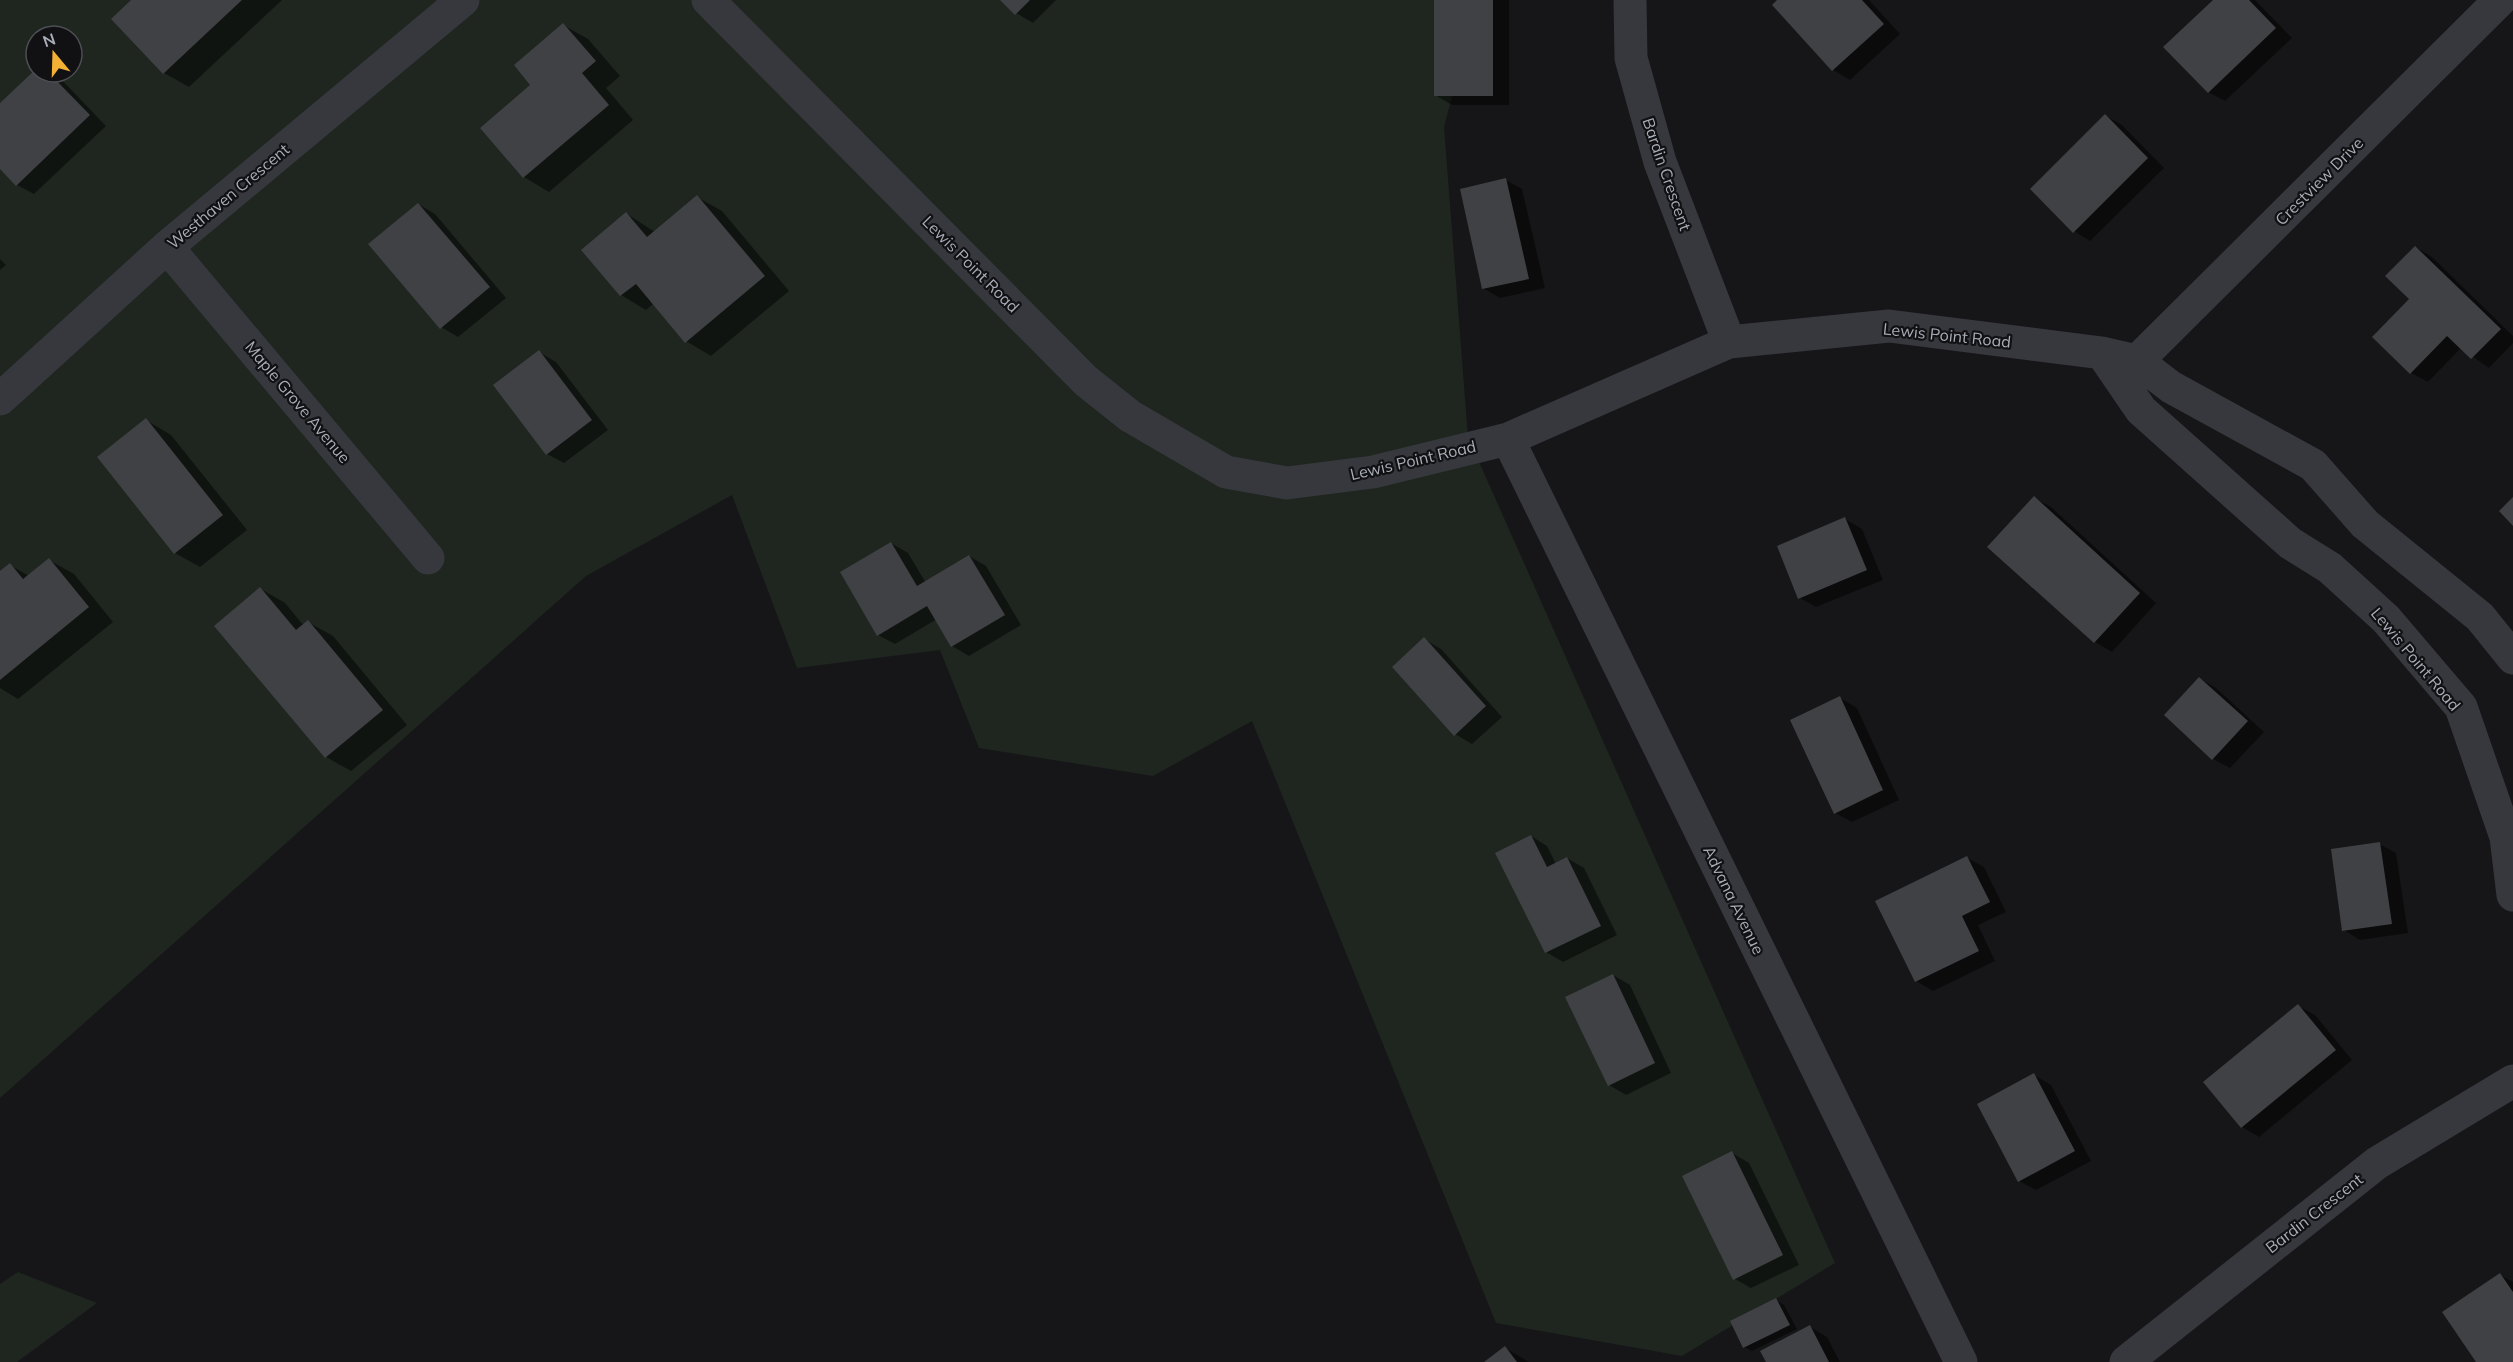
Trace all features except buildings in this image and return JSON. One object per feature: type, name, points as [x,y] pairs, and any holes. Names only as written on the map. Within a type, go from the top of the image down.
[{"type":"street","name":"Westhaven Crescent","points":[[0,399],[167,247],[463,0]]},
{"type":"street","name":"Lewis Point Road","points":[[708,0],[1086,381],[1130,416],[1226,472],[1287,483],[1373,472],[1508,439],[1729,342],[1889,326],[2102,353],[2137,360],[2171,387],[2313,465],[2365,524],[2480,617],[2513,658]]},
{"type":"street","name":"Bardin Crescent","points":[[1630,0],[1631,58],[1660,162],[1729,342]]},
{"type":"street","name":"Crestview Drive","points":[[2137,360],[2500,0]]},
{"type":"street","name":"Maple Grove Avenue","points":[[167,247],[428,558]]},
{"type":"street","name":"Lewis Point Road","points":[[2102,353],[2141,410],[2290,543],[2330,568],[2386,619],[2461,707],[2506,837],[2513,895]]},
{"type":"street","name":"Advana Avenue","points":[[1508,439],[1961,1362]]},
{"type":"street","name":"Bardin Crescent","points":[[2126,1362],[2377,1163],[2513,1081]]},
{"type":"shaded area","points":[[0,0],[1478,0],[1444,127],[1468,437],[1835,1263],[1682,1356],[1496,1323],[1252,721],[1153,776],[979,748],[940,650],[797,668],[732,495],[586,576],[0,1098]]},
{"type":"shaded area","points":[[18,1272],[97,1303],[17,1362],[0,1362],[0,1284]]}]
